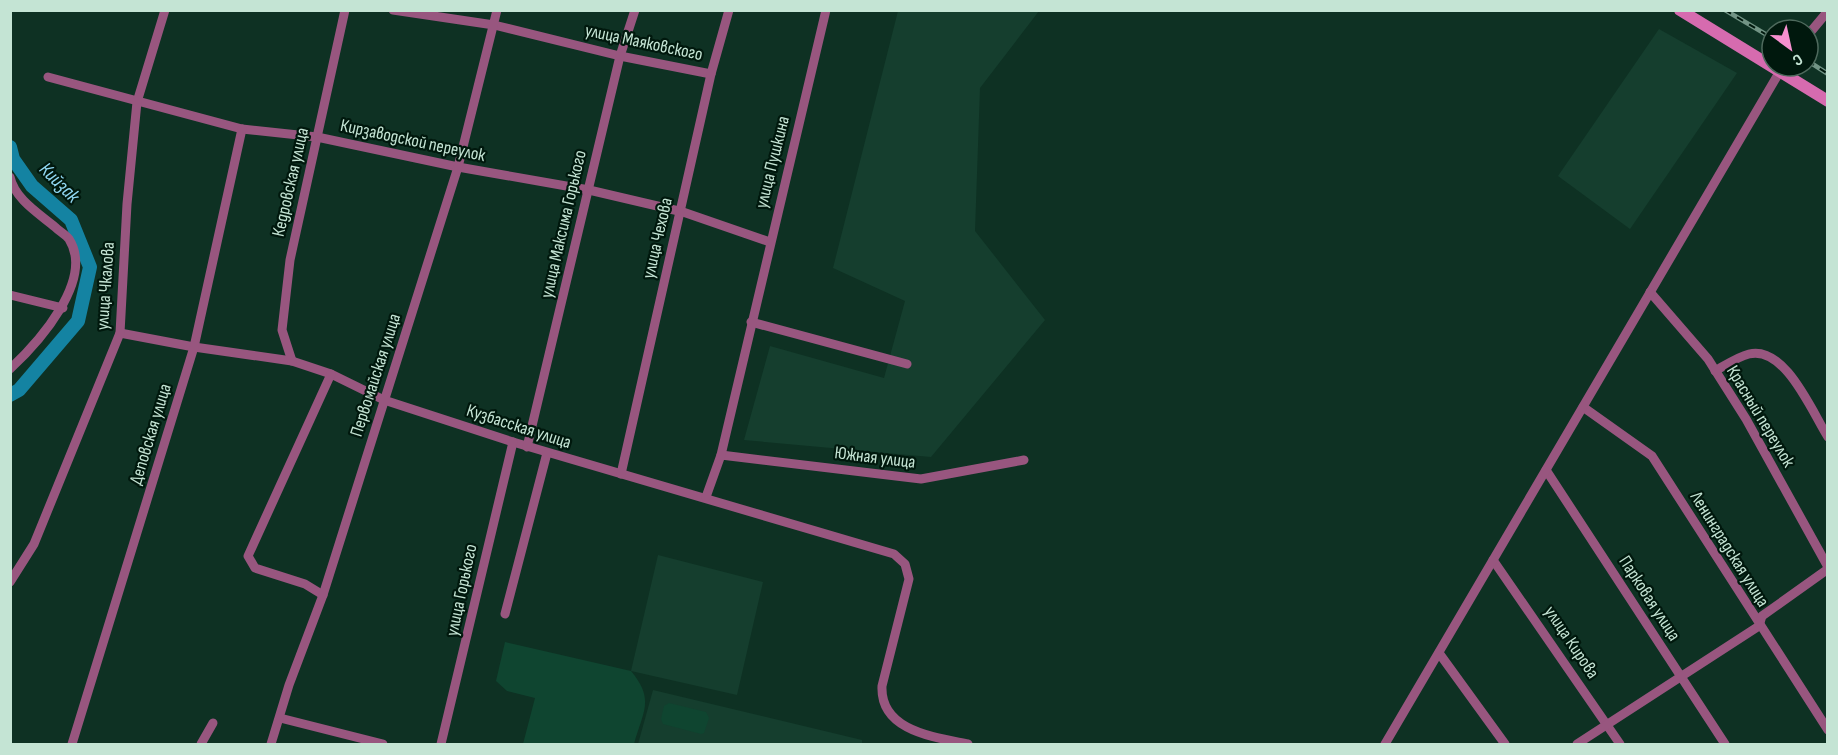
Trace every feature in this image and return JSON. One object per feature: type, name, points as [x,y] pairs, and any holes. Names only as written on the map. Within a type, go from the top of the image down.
[{"type":"street","name":"улица Чкалова","points":[[10,582],[34,544],[120,333],[127,204],[137,102],[165,10]]},
{"type":"street","name":"Кедровская улица","points":[[292,361],[282,330],[290,260],[345,10]]},
{"type":"street","name":"улица Маяковского","points":[[393,10],[494,25],[620,56],[711,74]]},
{"type":"street","name":"Первомайская улица","points":[[271,744],[324,595],[458,167],[497,10]]},
{"type":"street","name":"улица Максима Горького","points":[[527,447],[620,56],[635,10]]},
{"type":"street","name":"улица Чехова","points":[[621,474],[711,74],[729,10]]},
{"type":"street","name":"улица Пушкина","points":[[706,497],[721,456],[826,10]]},
{"type":"street","points":[[1680,10],[1760,57]]},
{"type":"street","name":"Кирзаводской переулок","points":[[48,76],[242,129],[317,137],[458,167],[589,190],[680,211],[770,242]]},
{"type":"street","points":[[1387,744],[1776,78]]},
{"type":"street","points":[[1794,78],[1827,101]]},
{"type":"street","name":"Деповская улица","points":[[72,744],[194,347],[242,129]]},
{"type":"street","points":[[10,177],[14,190],[69,239],[75,260],[73,278],[63,308],[10,369]]},
{"type":"street","name":"Красный переулок","points":[[1650,292],[1715,371],[1746,419],[1827,568]]},
{"type":"street","points":[[10,295],[63,308]]},
{"type":"street","points":[[752,322],[907,364]]},
{"type":"street","name":"Кузбасская улица","points":[[120,333],[194,347],[292,361],[331,374],[384,400],[527,447],[706,497],[894,555],[905,564],[908,585],[882,686],[883,703],[894,718],[918,732],[968,744]]},
{"type":"street","points":[[1715,371],[1751,353],[1771,355],[1788,372],[1827,437]]},
{"type":"street","points":[[324,595],[305,584],[255,568],[248,556],[331,374]]},
{"type":"street","name":"Ленинградская улица","points":[[1583,407],[1652,456],[1827,730]]},
{"type":"street","name":"улица Горького","points":[[441,744],[513,442]]},
{"type":"street","points":[[505,614],[547,453]]},
{"type":"street","name":"Южная улица","points":[[721,456],[921,479],[1023,460]]},
{"type":"street","name":"Парковая улица","points":[[1546,470],[1725,744]]},
{"type":"street","name":"улица Кирова","points":[[1493,560],[1620,744]]},
{"type":"street","points":[[1577,744],[1760,626],[1762,616],[1827,568]]},
{"type":"street","points":[[1439,652],[1505,744]]},
{"type":"street","points":[[280,718],[383,744]]},
{"type":"street","points":[[201,744],[213,723]]},
{"type":"shaded area","points":[[898,11],[1039,11],[980,88],[975,231],[1045,320],[931,457],[744,440],[770,346],[884,378],[905,301],[833,268]]},
{"type":"shaded area","points":[[1659,29],[1737,73],[1630,229],[1558,176]]},
{"type":"shaded area","points":[[658,555],[763,582],[737,695],[631,671]]},
{"type":"shaded area","points":[[505,642],[631,671],[643,690],[645,698],[645,706],[634,744],[523,744],[535,698],[507,691],[496,681]]},
{"type":"shaded area","points":[[653,690],[862,740],[862,744],[638,744]]},
{"type":"shaded area","points":[[669,703],[706,712],[709,718],[704,733],[663,724],[661,719],[664,706]]},
{"type":"waterway","name":"Кийзак","points":[[10,147],[13,159],[32,186],[71,220],[90,267],[78,321],[19,390],[10,395]]},
{"type":"railway","points":[[1725,10],[1760,31]]},
{"type":"railway","points":[[1820,69],[1828,74]]}]
